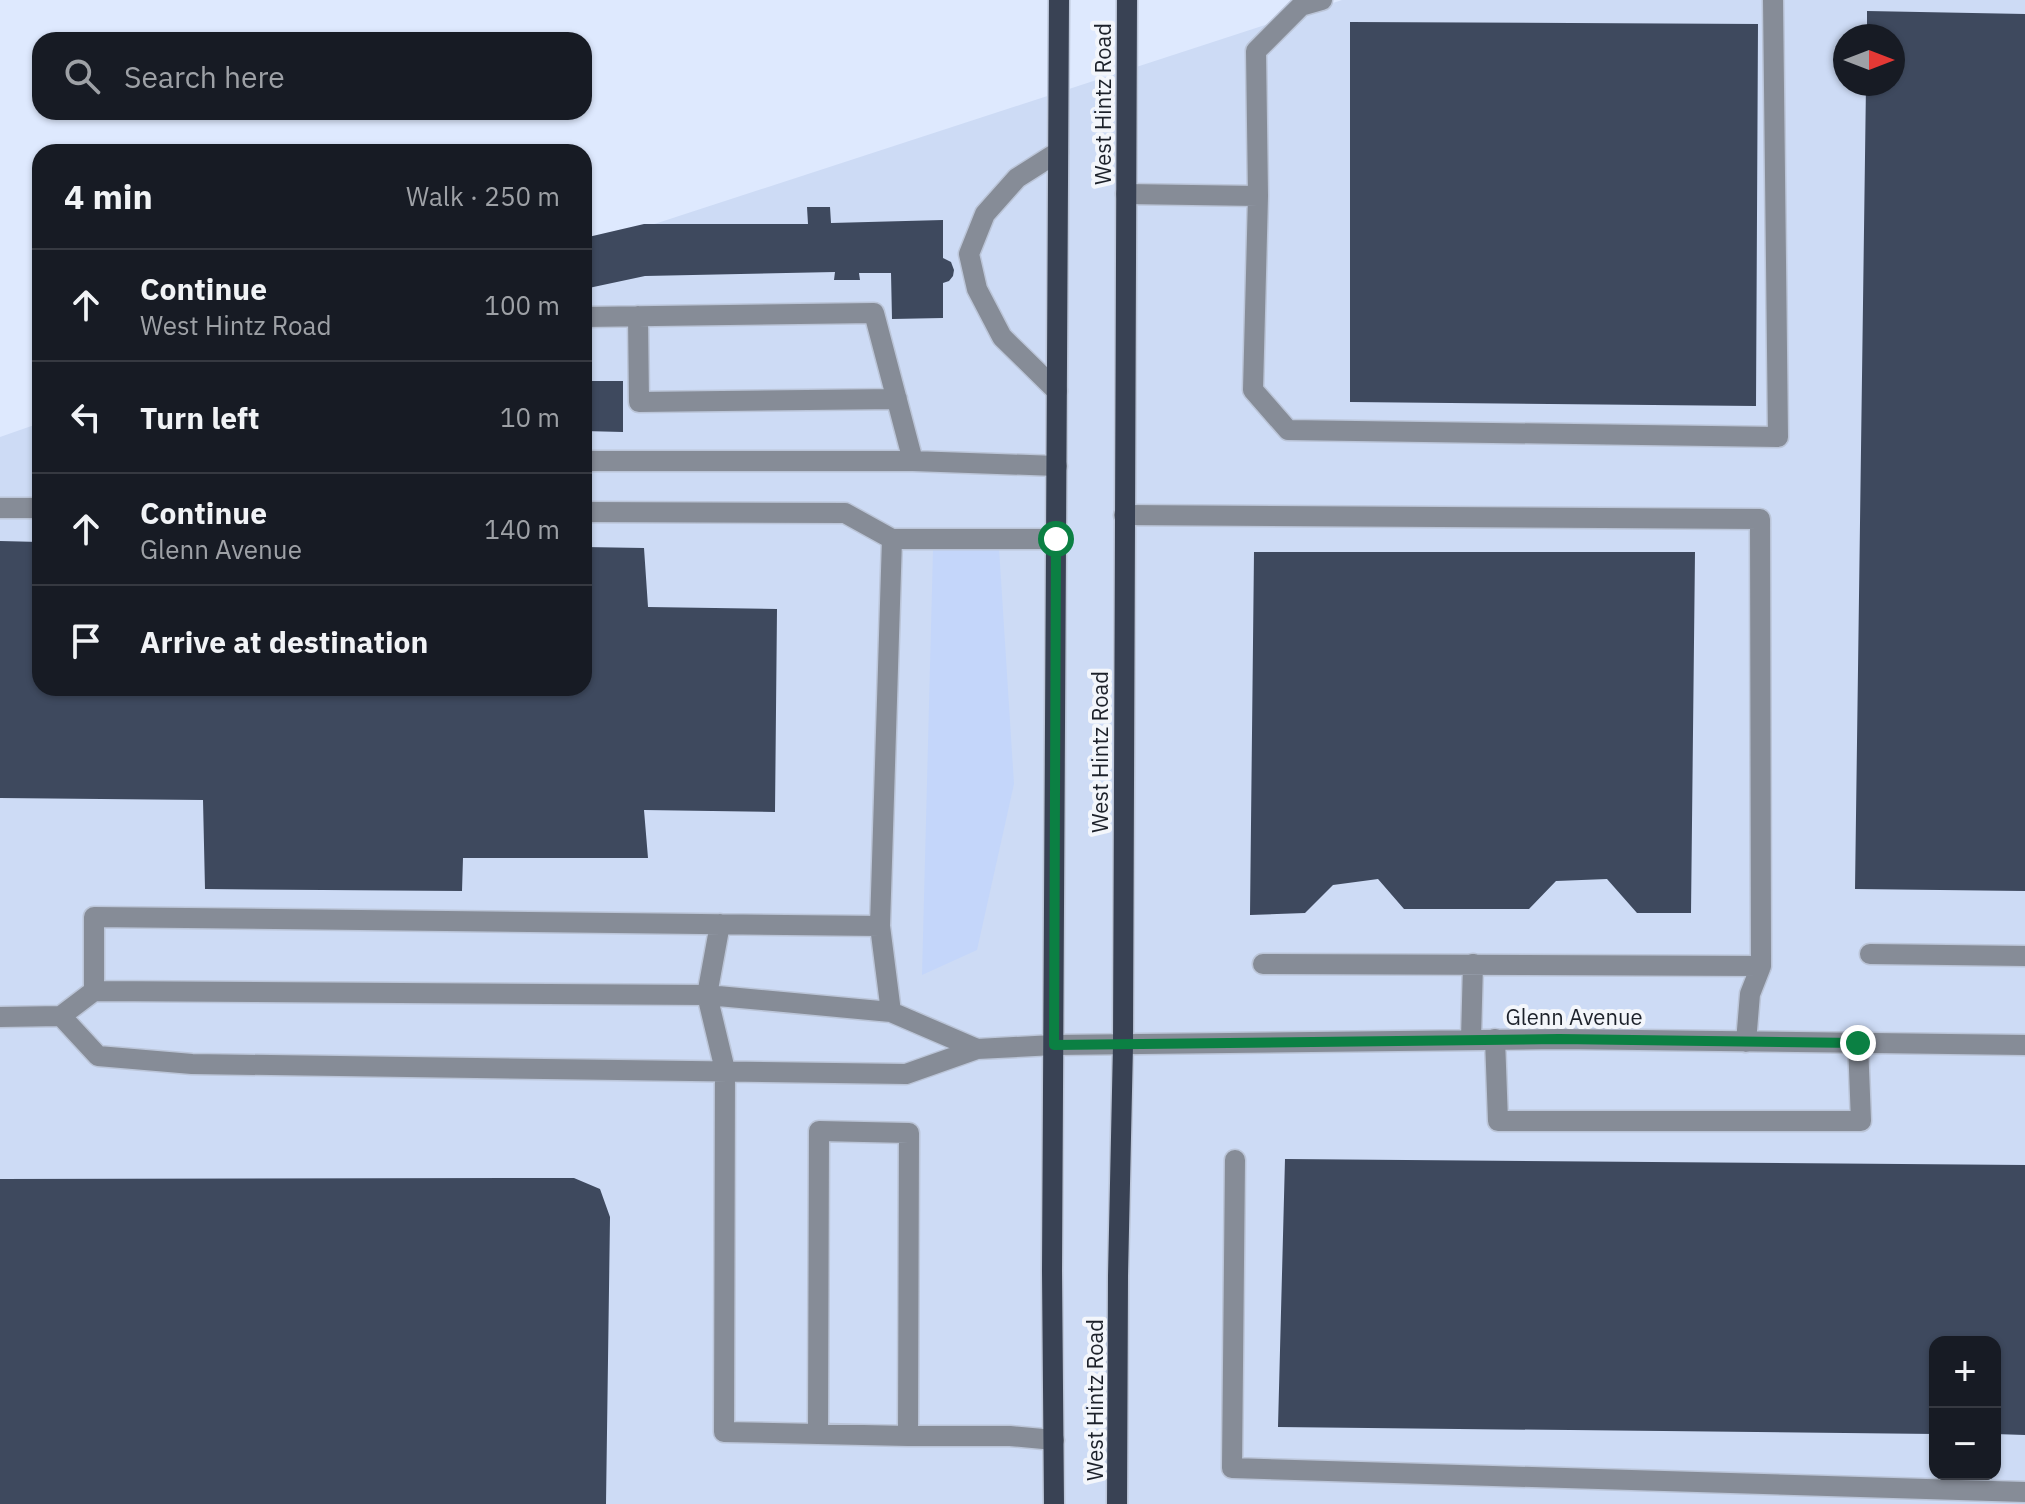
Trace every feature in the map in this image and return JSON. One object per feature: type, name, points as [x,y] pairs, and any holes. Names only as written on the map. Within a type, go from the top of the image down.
[{"type":"main road","name":"West Hintz Road","points":[[1054,1504],[1052,1271],[1059,0]]},
{"type":"main road","name":"West Hintz Road","points":[[1117,1504],[1123,1045],[1127,0]]},
{"type":"street","points":[[1322,0],[1301,6],[1256,51],[1258,196],[1253,390],[1288,430],[1778,437],[1773,0]]},
{"type":"street","points":[[1057,391],[1002,337],[977,289],[969,254],[985,214],[1017,178],[1058,152]]},
{"type":"street","points":[[1126,194],[1258,196]]},
{"type":"street","points":[[592,317],[874,313],[913,461]]},
{"type":"street","points":[[638,316],[639,402],[897,399]]},
{"type":"street","points":[[592,461],[913,461],[1057,466]]},
{"type":"street","points":[[0,508],[32,508]]},
{"type":"street","points":[[592,512],[845,513],[892,539],[1056,539]]},
{"type":"street","points":[[1124,515],[1760,519],[1761,966],[1750,994],[1746,1042]]},
{"type":"street","points":[[891,1012],[880,926],[892,539]]},
{"type":"street","points":[[94,991],[94,917],[880,926]]},
{"type":"street","points":[[720,924],[707,995],[725,1070],[724,1432],[1010,1436],[1054,1440]]},
{"type":"street","points":[[1870,954],[2025,956]]},
{"type":"street","points":[[1263,964],[1761,966]]},
{"type":"street","points":[[1471,1039],[1473,964]]},
{"type":"street","points":[[0,1017],[61,1016],[94,991],[707,995],[891,1012],[977,1049]]},
{"type":"street","points":[[61,1016],[98,1056],[192,1064],[906,1074],[977,1049]]},
{"type":"street","name":"Glenn Avenue","points":[[977,1049],[1054,1045],[1471,1039],[2025,1045]]},
{"type":"street","points":[[1495,1039],[1498,1121],[1861,1121],[1858,1043]]},
{"type":"street","points":[[818,1434],[819,1131],[834,1131],[909,1133],[908,1436]]},
{"type":"street","points":[[1235,1160],[1232,1468],[2025,1492]]},
{"type":"shaded area","points":[[1342,0],[2025,0],[2025,1504],[0,1504],[0,437],[32,426],[32,696],[592,696],[592,244]]},
{"type":"shaded area","points":[[999,548],[1014,784],[977,950],[922,975],[933,550]]},
{"type":"building","points":[[1867,11],[2025,14],[2025,891],[1855,889],[1866,96],[1905,96],[1905,24],[1867,24]]},
{"type":"building","points":[[1350,22],[1758,24],[1756,406],[1350,402]]},
{"type":"building","points":[[807,207],[830,207],[831,223],[943,220],[943,258],[951,262],[954,270],[949,281],[943,283],[943,318],[892,319],[891,273],[859,273],[860,280],[834,280],[835,272],[645,276],[592,287],[592,236],[644,224],[808,224]]},
{"type":"building","points":[[592,381],[623,381],[623,432],[592,431]]},
{"type":"building","points":[[0,541],[32,542],[32,696],[592,696],[592,547],[644,548],[648,607],[777,609],[775,812],[644,810],[648,858],[463,858],[462,891],[205,889],[203,800],[0,798]]},
{"type":"building","points":[[1254,552],[1695,552],[1691,913],[1637,913],[1607,879],[1556,881],[1529,909],[1404,909],[1378,879],[1333,885],[1305,913],[1250,915]]},
{"type":"building","points":[[1285,1159],[2025,1165],[2025,1435],[2001,1434],[2001,1336],[1929,1336],[1929,1434],[1278,1427]]},
{"type":"building","points":[[574,1178],[600,1189],[610,1217],[606,1504],[0,1504],[0,1179]]},
{"type":"route","points":[[1056,539],[1054,1045],[1471,1039],[1858,1043]]}]
